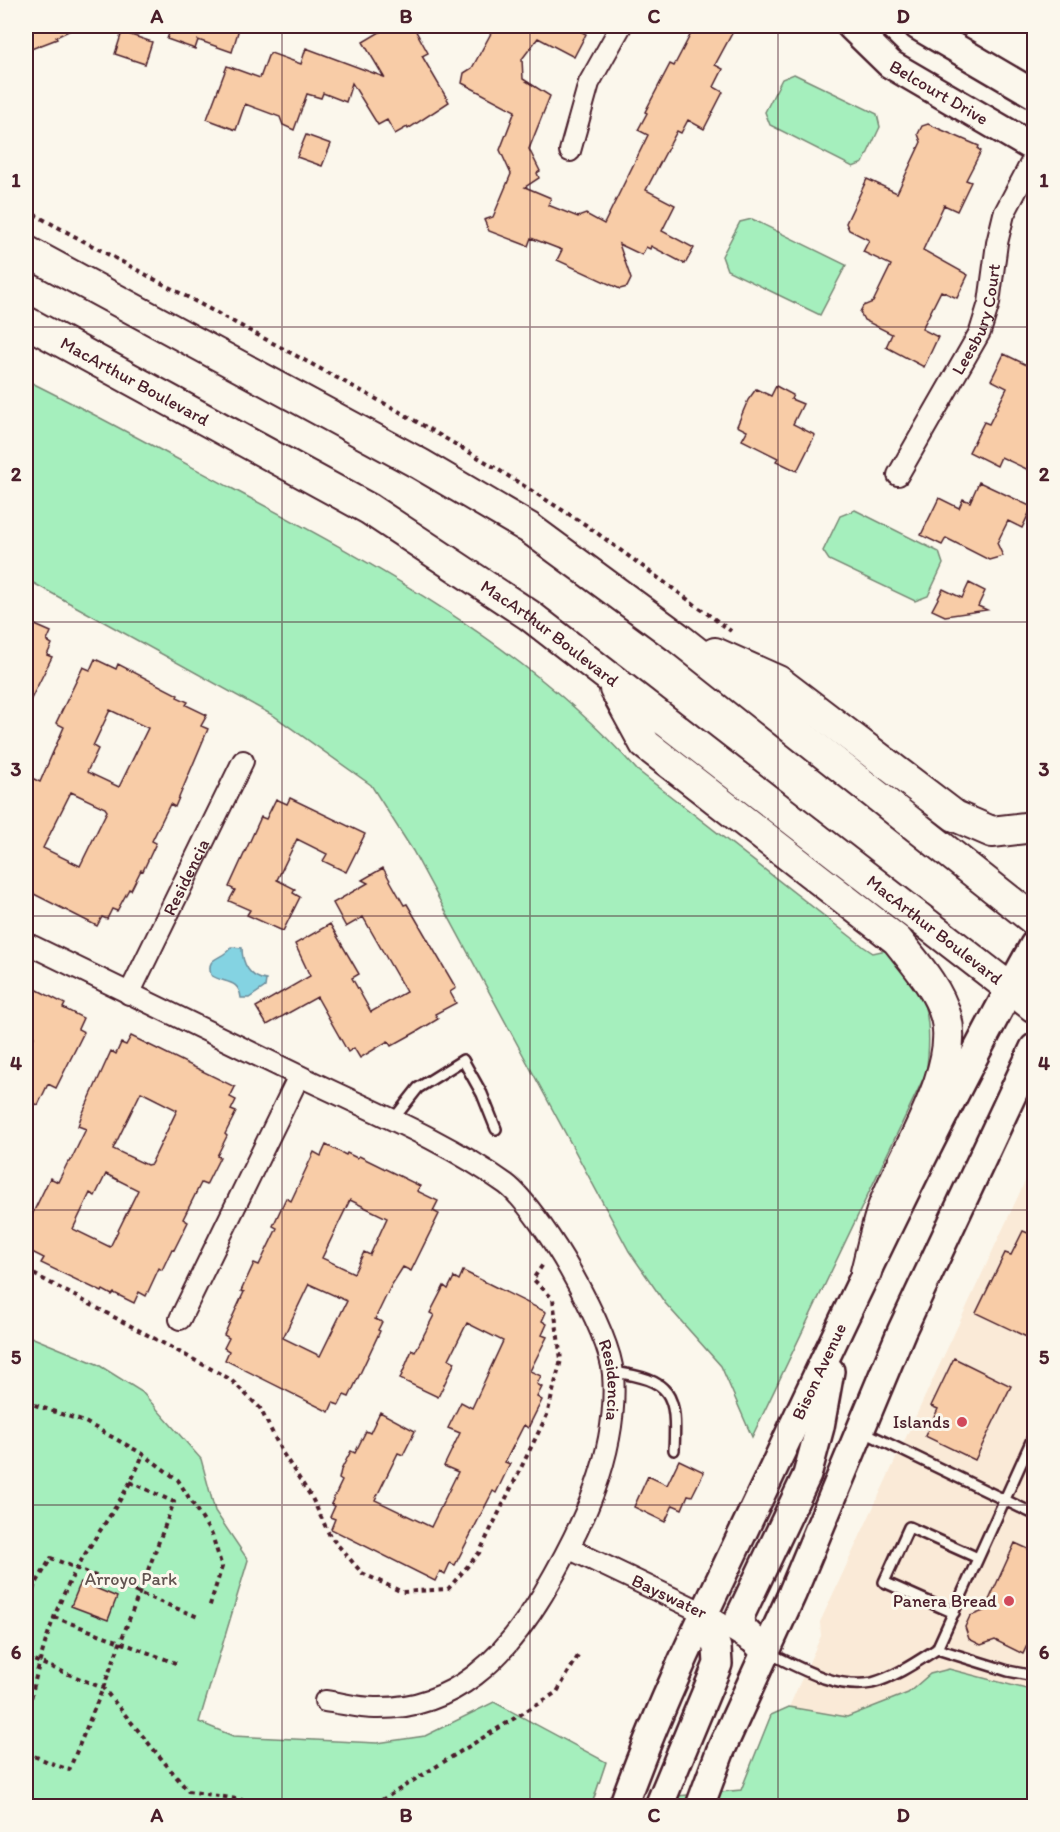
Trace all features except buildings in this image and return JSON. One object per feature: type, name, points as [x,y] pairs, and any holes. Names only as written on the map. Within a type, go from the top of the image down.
[{"type":"main road","name":"Belcourt Drive","points":[[851,26],[890,64],[1035,148]]},
{"type":"main road","points":[[918,26],[1035,94]]},
{"type":"main road","points":[[26,251],[420,464],[529,528],[677,637],[1035,920]]},
{"type":"main road","name":"MacArthur Boulevard","points":[[26,322],[369,509],[530,615],[1035,1007]]},
{"type":"main road","points":[[677,637],[778,681],[955,816],[993,832],[1035,827]]},
{"type":"main road","points":[[609,678],[645,744],[897,940],[927,979],[946,1017],[948,1038],[946,1059],[933,1096],[881,1213],[866,1272]]},
{"type":"main road","name":"Bison Avenue","points":[[623,1806],[704,1613],[834,1338],[1035,945]]},
{"type":"main road","points":[[700,1806],[720,1752],[862,1431],[902,1330],[1035,1048]]},
{"type":"main road","points":[[765,1651],[741,1627],[740,1616],[807,1475],[820,1426],[834,1338]]},
{"type":"main road","points":[[658,1806],[718,1664],[717,1648],[704,1613]]},
{"type":"street","points":[[570,151],[589,82],[621,26]]},
{"type":"street","name":"Leesbury Court","points":[[898,475],[980,332],[989,303],[997,243],[1004,214],[1035,157]]},
{"type":"street","name":"Residencia","points":[[129,993],[243,760]]},
{"type":"street","name":"Residencia","points":[[26,943],[440,1144],[509,1186],[557,1246],[592,1311],[613,1372],[611,1429],[606,1456],[570,1549],[525,1623],[489,1665],[465,1685],[422,1704],[375,1708],[325,1701]]},
{"type":"street","points":[[180,1319],[299,1076]]},
{"type":"street","name":"Bayswater","points":[[570,1549],[704,1613],[765,1651]]},
{"type":"lane","points":[[392,1121],[418,1088],[463,1060],[482,1094],[496,1129]]},
{"type":"lane","points":[[613,1372],[640,1375],[658,1383],[671,1397],[676,1414],[674,1450]]},
{"type":"lane","points":[[862,1431],[1035,1514]]},
{"type":"lane","points":[[765,1651],[837,1682],[871,1683],[907,1667],[937,1649],[1035,1435]]},
{"type":"lane","points":[[954,1613],[884,1582],[909,1527],[978,1558]]},
{"type":"lane","points":[[937,1649],[1008,1671],[1035,1676]]},
{"type":"path","points":[[26,1270],[230,1379],[260,1408],[282,1452],[312,1498],[330,1536],[362,1573],[402,1592],[448,1589],[479,1553],[547,1415],[561,1360],[553,1299],[533,1279]]},
{"type":"path","points":[[26,1402],[85,1422],[143,1454],[178,1479],[212,1536],[222,1567],[209,1608]]},
{"type":"path","points":[[26,1724],[37,1663],[54,1617],[76,1569],[130,1482],[143,1454]]},
{"type":"path","points":[[26,1753],[69,1770],[174,1503],[130,1482]]},
{"type":"path","points":[[26,1616],[34,1587],[51,1558],[198,1617]]},
{"type":"path","points":[[54,1617],[178,1664]]},
{"type":"path","points":[[352,1806],[378,1805],[557,1692],[578,1656]]},
{"type":"path","points":[[26,1658],[103,1688],[188,1791],[278,1806]]},
{"type":"shaded area","points":[[1034,1162],[1034,1691],[949,1669],[930,1674],[908,1693],[846,1717],[789,1707],[821,1636],[820,1622]]},
{"type":"green space","points":[[794,74],[877,114],[880,127],[863,163],[853,167],[770,125],[765,112],[782,79]]},
{"type":"green space","points":[[752,219],[846,265],[820,315],[727,270],[722,256],[740,222]]},
{"type":"green space","points":[[28,381],[287,518],[448,612],[499,647],[548,685],[594,726],[637,770],[864,947],[873,953],[886,950],[911,978],[919,991],[928,1020],[926,1073],[752,1437],[721,1366],[665,1303],[629,1251],[413,851],[371,785],[274,716],[26,579]]},
{"type":"green space","points":[[855,510],[939,552],[943,564],[928,596],[915,601],[829,560],[823,551],[840,516]]},
{"type":"green space","name":"Arroyo Park","points":[[26,1335],[97,1364],[142,1392],[201,1459],[215,1511],[248,1560],[199,1722],[233,1736],[377,1743],[425,1736],[494,1702],[606,1762],[592,1804],[741,1790],[771,1715],[789,1707],[847,1717],[908,1693],[930,1674],[949,1669],[1034,1691],[1034,1806],[26,1806]]},
{"type":"water","points":[[231,947],[242,948],[245,965],[251,973],[266,980],[265,987],[249,998],[241,998],[234,984],[211,975],[210,969],[213,961]]},
{"type":"place","name":"Islands","points":[[962,1422]]},
{"type":"place","name":"Panera Bread","points":[[1009,1601]]}]
